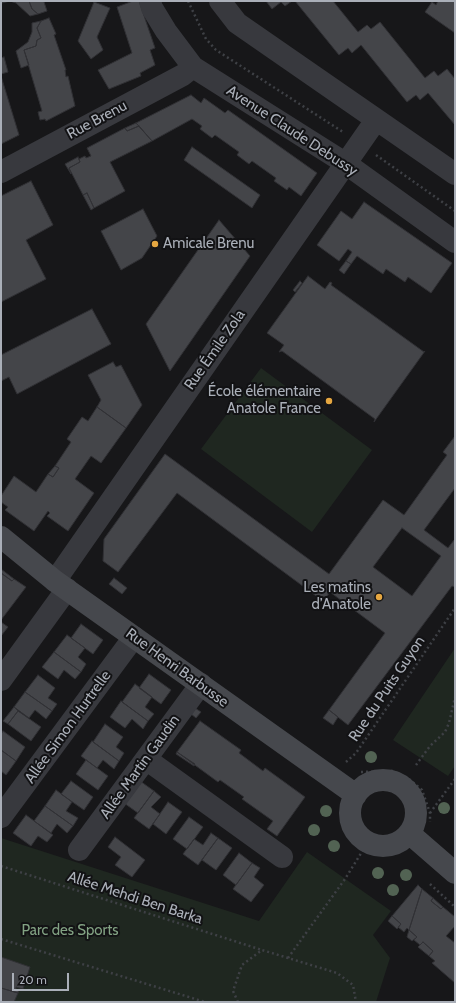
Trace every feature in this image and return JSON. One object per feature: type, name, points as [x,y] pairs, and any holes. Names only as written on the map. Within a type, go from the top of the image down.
[{"type":"street","name":"Avenue Claude Debussy","points":[[150,1],[152,8],[166,31],[193,67],[345,163],[455,242]]},
{"type":"street","points":[[220,1],[236,23],[455,174]]},
{"type":"street","name":"Rue Brenu","points":[[1,172],[183,75],[193,67]]},
{"type":"street","name":"Rue Émile Zola","points":[[1,680],[61,585],[345,163],[376,120]]},
{"type":"street","name":"Rue Henri Barbusse","points":[[1,537],[61,585],[356,795]]},
{"type":"street","name":"Allée Simon Hurtrelle","points":[[1,817],[134,637]]},
{"type":"street","name":"Allée Martin Gaudin","points":[[79,850],[201,684]]},
{"type":"street","points":[[146,759],[282,857]]},
{"type":"street","points":[[382,780],[402,786],[409,794],[415,808],[414,824],[409,833],[399,842],[386,846],[376,846],[359,836],[353,827],[350,816],[351,805],[356,795],[372,782],[382,780]]},
{"type":"street","points":[[409,833],[455,873]]},
{"type":"path","points":[[188,1],[206,39],[216,50],[345,134]]},
{"type":"path","points":[[374,154],[455,211]]},
{"type":"path","name":"Rue du Puits Guyon","points":[[333,779],[346,762],[356,753],[455,608]]},
{"type":"path","points":[[416,765],[430,746],[445,732],[449,723],[455,697]]},
{"type":"path","points":[[430,813],[455,778]]},
{"type":"path","points":[[288,958],[345,879],[368,842]]},
{"type":"path","name":"Allée Mehdi Ben Barka","points":[[1,866],[338,973],[353,985],[356,1002]]},
{"type":"path","points":[[430,884],[455,907]]},
{"type":"path","points":[[1,939],[205,1002]]},
{"type":"path","points":[[238,1002],[234,991],[242,965],[262,950]]},
{"type":"green space","points":[[261,368],[372,450],[312,532],[201,449]]},
{"type":"green space","points":[[455,648],[455,766],[448,776],[393,740]]},
{"type":"green space","name":"Parc des Sports","points":[[1,838],[259,921],[307,852],[391,911],[373,935],[390,958],[376,1002],[1,1002]]},
{"type":"building","points":[[10,1],[29,1],[32,9],[38,14],[30,16],[16,3]]},
{"type":"building","points":[[29,1],[46,1],[44,2],[47,11],[38,14],[32,9]]},
{"type":"building","points":[[133,1],[139,1],[155,48],[150,50],[155,65],[140,73],[141,76],[109,89],[98,70],[132,53],[117,7]]},
{"type":"building","points":[[266,1],[292,1],[285,6],[281,2],[272,9]]},
{"type":"building","points":[[295,1],[333,1],[358,32],[367,25],[371,29],[380,22],[425,78],[434,71],[438,76],[447,69],[455,79],[455,125],[428,93],[420,100],[416,95],[407,102],[361,45],[352,53],[348,48],[339,55]]},
{"type":"building","points":[[438,1],[455,1],[455,33],[425,12],[432,2],[436,5]]},
{"type":"building","points":[[94,2],[110,8],[97,37],[103,50],[91,59],[78,41]]},
{"type":"building","points":[[49,18],[56,34],[54,35],[66,70],[66,77],[68,76],[75,106],[46,121],[45,119],[40,120],[38,112],[42,111],[24,50],[36,46],[37,40],[41,38],[37,28],[41,21]]},
{"type":"building","points":[[41,21],[37,28],[41,38],[37,40],[36,46],[24,50],[29,65],[21,68],[16,51],[28,42],[32,32],[32,23]]},
{"type":"building","points":[[4,57],[8,72],[1,74],[1,58]]},
{"type":"building","points":[[1,76],[19,135],[1,144]]},
{"type":"building","points":[[191,95],[201,103],[204,98],[225,113],[228,110],[317,173],[301,196],[289,187],[287,190],[274,181],[276,178],[252,161],[249,164],[237,155],[239,152],[215,135],[212,138],[200,129],[202,126],[192,119],[152,141],[136,123]]},
{"type":"building","points":[[136,123],[139,126],[127,131],[125,128]]},
{"type":"building","points":[[139,126],[152,141],[110,162],[125,191],[94,208],[87,193],[83,195],[69,168],[80,162],[79,159],[85,156],[86,158],[91,156],[87,148],[125,128],[127,131]]},
{"type":"building","points":[[192,147],[260,195],[252,208],[184,160]]},
{"type":"building","points":[[78,157],[80,162],[69,168],[71,174],[65,164]]},
{"type":"building","points":[[31,181],[53,225],[26,240],[46,279],[1,302],[1,196]]},
{"type":"building","points":[[87,193],[94,208],[91,210],[83,195]]},
{"type":"building","points":[[364,202],[452,263],[431,293],[408,277],[405,282],[386,269],[383,274],[357,256],[351,264],[346,261],[352,252],[348,249],[339,261],[317,245],[341,211],[352,219]]},
{"type":"building","points":[[143,209],[157,236],[142,258],[121,270],[101,231]]},
{"type":"building","points":[[219,220],[250,256],[170,371],[146,324]]},
{"type":"building","points":[[346,261],[351,264],[344,274],[339,270]]},
{"type":"building","points":[[308,276],[325,289],[330,282],[332,283],[331,285],[424,352],[425,351],[374,422],[375,419],[282,351],[279,352],[284,345],[267,333]]},
{"type":"building","points":[[300,281],[302,283],[295,292],[293,290]]},
{"type":"building","points":[[92,309],[111,344],[17,394],[9,377],[1,381],[1,355]]},
{"type":"building","points":[[113,362],[116,367],[121,365],[142,405],[126,428],[97,407],[101,400],[88,375]]},
{"type":"building","points":[[97,407],[126,428],[101,463],[91,456],[75,479],[94,493],[68,531],[47,516],[50,513],[48,511],[34,531],[5,510],[8,507],[1,502],[1,496],[14,476],[36,492],[48,474],[53,477],[59,468],[55,466],[71,442],[67,439],[82,417],[88,421]]},
{"type":"building","points":[[455,436],[455,488],[424,530],[448,548],[454,540],[455,541],[455,587],[452,586],[348,725],[329,710],[385,633],[330,592],[323,601],[177,493],[118,572],[103,561],[104,539],[165,454],[329,574],[383,500],[404,515],[447,455],[443,452]],"holes":[[[402,528],[441,556],[412,596],[373,567]]]},
{"type":"building","points":[[55,466],[59,468],[53,477],[48,474]]},
{"type":"building","points":[[1,569],[14,579],[12,581],[1,573]]},
{"type":"building","points":[[1,573],[12,581],[14,579],[26,587],[1,620]]},
{"type":"building","points":[[114,578],[127,588],[122,594],[109,584]]},
{"type":"building","points":[[1,622],[8,627],[1,636]]},
{"type":"building","points":[[81,624],[103,640],[93,654],[71,638]]},
{"type":"building","points":[[67,635],[85,648],[78,657],[86,664],[81,672],[54,652]]},
{"type":"building","points":[[54,652],[81,672],[75,679],[64,670],[58,679],[42,667]]},
{"type":"building","points":[[149,674],[171,690],[161,704],[139,688]]},
{"type":"building","points":[[38,675],[55,688],[48,698],[57,704],[52,711],[25,692]]},
{"type":"building","points":[[135,684],[152,697],[145,707],[154,714],[148,721],[122,702]]},
{"type":"building","points":[[25,692],[52,711],[46,719],[35,710],[29,718],[14,707]]},
{"type":"building","points":[[121,701],[148,721],[143,729],[132,719],[125,728],[110,717]]},
{"type":"building","points":[[14,707],[18,711],[8,724],[3,721]]},
{"type":"building","points":[[195,708],[201,712],[196,718],[191,714]]},
{"type":"building","points":[[329,710],[338,717],[333,725],[323,718]]},
{"type":"building","points":[[18,711],[41,727],[31,741],[8,724]]},
{"type":"building","points":[[200,721],[241,750],[239,753],[263,771],[265,768],[305,797],[277,836],[267,829],[273,821],[242,799],[244,797],[220,780],[218,782],[177,752]]},
{"type":"building","points":[[105,724],[123,737],[116,747],[124,753],[119,761],[93,742]]},
{"type":"building","points":[[3,731],[25,747],[16,761],[1,750],[1,734]]},
{"type":"building","points":[[92,741],[119,761],[114,769],[103,760],[97,768],[81,756]]},
{"type":"building","points":[[1,750],[16,761],[6,775],[1,771]]},
{"type":"building","points":[[177,752],[195,764],[194,766],[176,754]]},
{"type":"building","points":[[86,760],[108,776],[98,790],[76,774]]},
{"type":"building","points":[[71,781],[93,797],[84,810],[61,794]]},
{"type":"building","points":[[140,781],[154,791],[138,813],[124,803]]},
{"type":"building","points":[[56,790],[72,802],[66,811],[78,818],[73,826],[45,806]]},
{"type":"building","points":[[154,791],[161,797],[151,807],[160,814],[149,829],[134,818]]},
{"type":"building","points":[[168,802],[182,812],[166,834],[153,824]]},
{"type":"building","points":[[45,806],[73,826],[67,833],[57,824],[51,833],[34,821]]},
{"type":"building","points":[[26,815],[53,835],[47,842],[38,836],[31,846],[13,833]]},
{"type":"building","points":[[189,817],[203,827],[187,849],[173,839]]},
{"type":"building","points":[[211,833],[218,838],[198,865],[183,854],[194,839],[203,845]]},
{"type":"building","points":[[115,837],[145,860],[132,877],[115,865],[121,857],[108,847]]},
{"type":"building","points":[[218,838],[232,848],[216,870],[202,860]]},
{"type":"building","points":[[239,853],[252,863],[236,885],[223,875]]},
{"type":"building","points":[[252,863],[260,868],[254,877],[264,885],[251,902],[233,889]]},
{"type":"building","points":[[418,885],[422,889],[409,930],[407,928],[404,932],[398,927],[401,924],[392,916]]},
{"type":"building","points":[[422,889],[433,898],[431,901],[441,909],[443,907],[455,917],[455,926],[446,936],[455,943],[455,983],[432,963],[435,961],[429,956],[433,951],[423,942],[420,945],[414,940],[417,937],[409,930]]},
{"type":"building","points":[[433,898],[443,907],[441,909],[431,901]]},
{"type":"building","points":[[392,916],[401,924],[397,929],[388,921]]},
{"type":"building","points":[[409,930],[417,937],[412,941],[407,937]]},
{"type":"building","points":[[423,942],[433,951],[429,956],[418,947]]},
{"type":"building","points":[[1,957],[30,967],[23,989],[16,987],[16,989],[19,990],[18,993],[1,988]]},
{"type":"building","points":[[1,988],[18,993],[14,1002],[1,1002]]},
{"type":"place","name":"Amicale Brenu","points":[[155,244]]},
{"type":"place","name":"École élémentaire Anatole France","points":[[329,401]]},
{"type":"place","name":"Les matins d’Anatole","points":[[379,597]]}]
